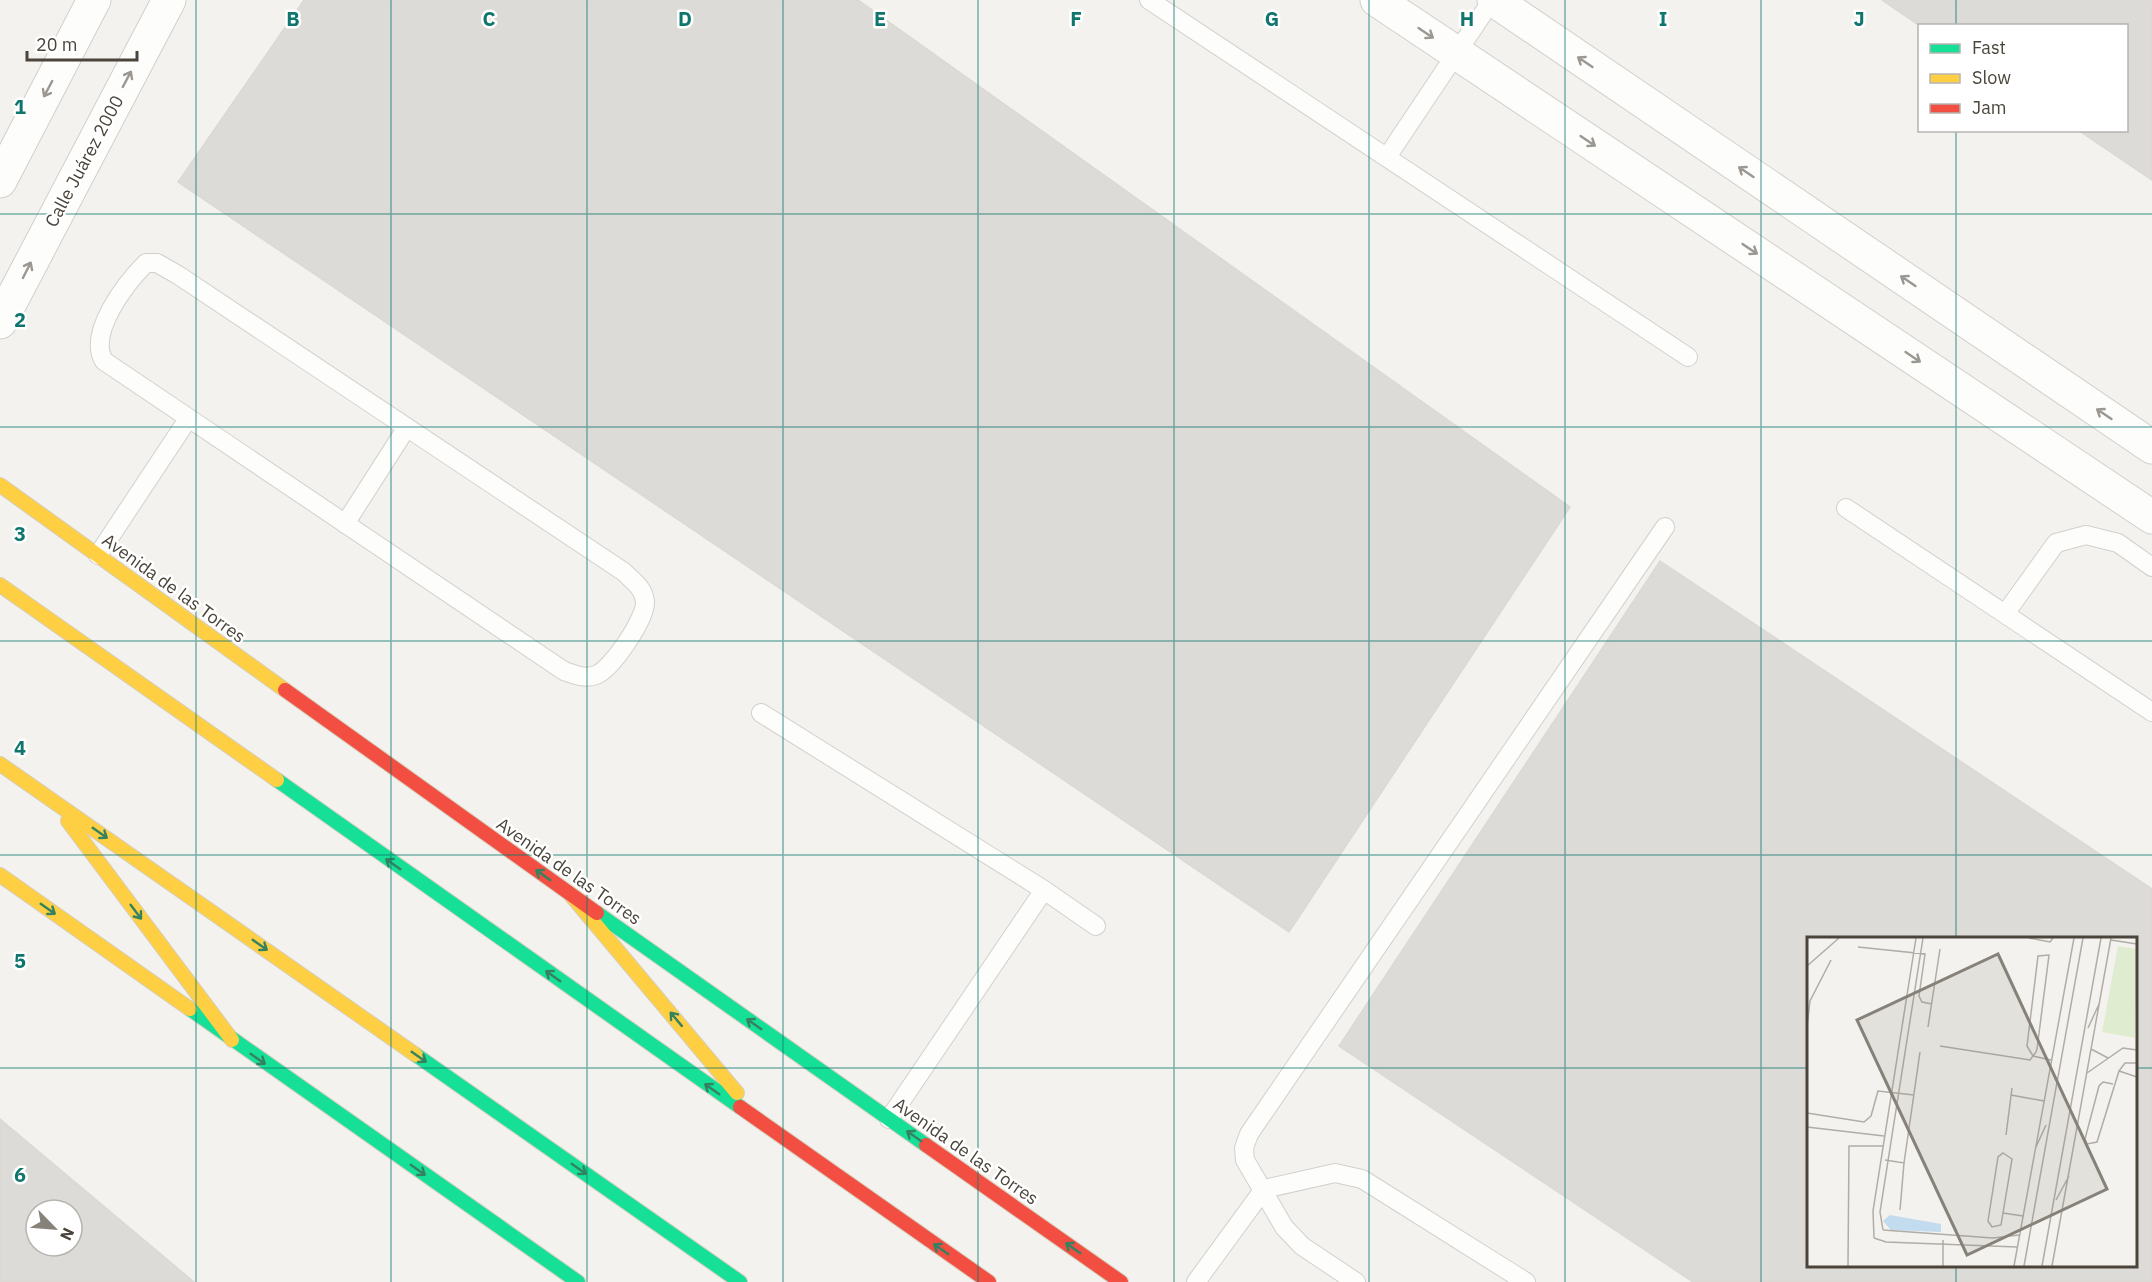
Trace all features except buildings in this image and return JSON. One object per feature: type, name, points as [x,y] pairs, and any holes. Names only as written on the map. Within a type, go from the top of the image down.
[{"type":"main road","name":"Avenida de las Torres","points":[[0,486],[571,895],[1121,1282]]},
{"type":"main road","points":[[0,585],[768,1128],[975,1278],[989,1282]]},
{"type":"main road","points":[[0,764],[740,1282]]},
{"type":"main road","points":[[50,798],[232,1040]]},
{"type":"main road","points":[[0,875],[578,1282]]},
{"type":"main road","points":[[571,895],[768,1128]]},
{"type":"street","points":[[0,181],[94,0]]},
{"type":"street","name":"Calle Juárez 2000","points":[[0,322],[169,0]]},
{"type":"street","points":[[1377,0],[2152,516]]},
{"type":"street","points":[[1493,0],[2152,447]]},
{"type":"lane","points":[[1149,0],[1688,357]]},
{"type":"lane","points":[[1386,157],[1493,0]]},
{"type":"lane","points":[[146,263],[157,263],[407,427],[624,572],[642,589],[645,604],[623,647],[610,665],[598,675],[583,677],[564,671],[118,373],[99,353],[99,337],[124,289],[146,263]]},
{"type":"lane","points":[[98,555],[188,419]]},
{"type":"lane","points":[[345,524],[407,427]]},
{"type":"lane","points":[[1846,508],[2152,712]]},
{"type":"lane","points":[[1356,1282],[1302,1246],[1284,1227],[1264,1189],[1245,1160],[1244,1148],[1249,1134],[1665,527]]},
{"type":"lane","points":[[2005,614],[2056,543],[2086,535],[2118,543],[2152,567]]},
{"type":"lane","points":[[760,713],[1044,890],[1096,926]]},
{"type":"lane","points":[[889,1119],[1044,890]]},
{"type":"lane","points":[[1196,1282],[1264,1189],[1335,1173],[1362,1179],[1526,1282]]},
{"type":"traffic: fast","points":[[277,780],[740,1107]]},
{"type":"traffic: fast","points":[[597,913],[926,1145]]},
{"type":"traffic: fast","points":[[190,1009],[578,1282]]},
{"type":"traffic: fast","points":[[416,1055],[740,1282]]},
{"type":"traffic: slow","points":[[0,485],[285,690]]},
{"type":"traffic: slow","points":[[0,585],[277,780]]},
{"type":"traffic: slow","points":[[0,764],[416,1055]]},
{"type":"traffic: slow","points":[[68,821],[232,1040]]},
{"type":"traffic: slow","points":[[0,875],[190,1009]]},
{"type":"traffic: slow","points":[[571,895],[737,1093]]},
{"type":"traffic: jam","points":[[285,690],[597,913]]},
{"type":"traffic: jam","points":[[740,1107],[989,1282]]},
{"type":"traffic: jam","points":[[926,1145],[1121,1282]]}]
